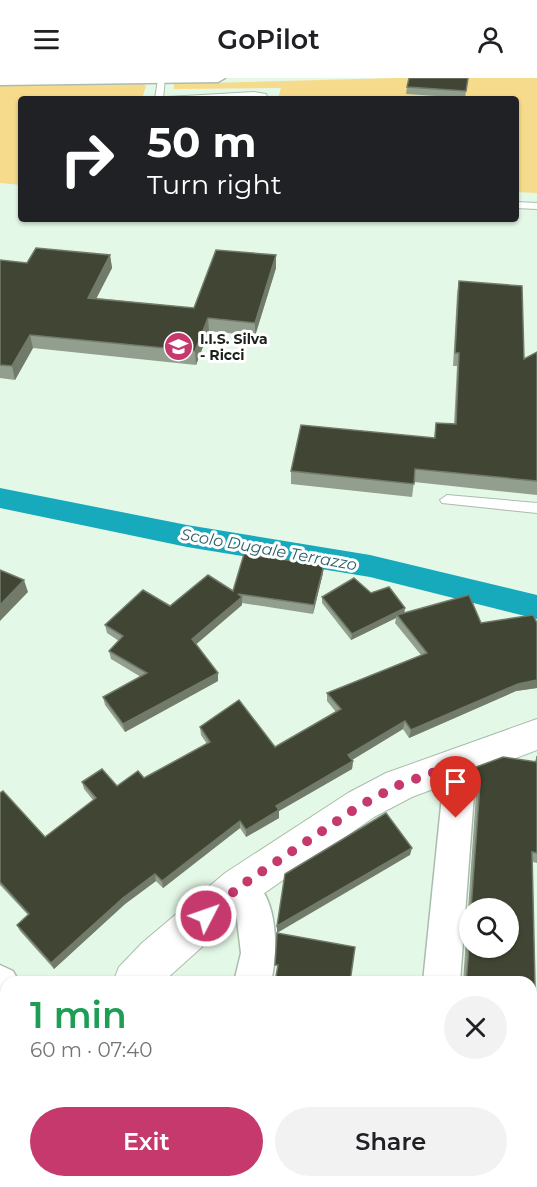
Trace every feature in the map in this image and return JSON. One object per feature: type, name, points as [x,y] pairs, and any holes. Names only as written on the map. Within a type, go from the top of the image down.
[{"type":"street","points":[[0,81],[218,78]]},
{"type":"street","points":[[140,976],[157,958],[239,887],[361,805],[399,785],[537,734]]},
{"type":"street","points":[[442,976],[459,794],[443,769]]},
{"type":"street","points":[[239,887],[253,906],[259,954],[254,976]]},
{"type":"lane","points":[[160,96],[166,79]]},
{"type":"lane","points":[[219,96],[254,94],[263,96]]},
{"type":"lane","points":[[519,205],[537,206]]},
{"type":"lane","points":[[447,500],[537,508]]},
{"type":"shaded area","points":[[396,78],[537,78],[537,193],[519,192],[519,96],[279,96],[281,88],[174,89],[174,84]]},
{"type":"shaded area","points":[[143,84],[146,86],[143,96],[18,96],[18,185],[0,183],[0,86]]},
{"type":"building","points":[[409,78],[468,78],[466,91],[407,87]]},
{"type":"building","points":[[36,248],[110,255],[88,298],[194,308],[216,250],[276,255],[255,323],[208,318],[195,351],[30,335],[12,366],[0,365],[0,260],[27,263]]},
{"type":"building","points":[[459,281],[522,286],[524,359],[537,352],[537,481],[415,469],[414,484],[291,471],[301,425],[435,438],[436,423],[456,424],[459,353],[455,353]]},
{"type":"building","points":[[244,554],[324,565],[314,605],[238,594],[242,597],[192,639],[218,673],[123,724],[103,697],[147,673],[109,651],[123,636],[105,625],[143,590],[170,606],[208,575],[233,591]]},
{"type":"building","points":[[0,570],[24,580],[0,605]]},
{"type":"building","points":[[354,578],[371,593],[389,587],[405,608],[352,634],[322,597]]},
{"type":"building","points":[[469,595],[481,623],[533,615],[537,623],[537,680],[518,684],[411,730],[405,721],[348,755],[353,761],[276,806],[279,810],[246,830],[240,821],[162,881],[155,874],[123,898],[51,963],[17,925],[29,914],[0,882],[0,793],[3,791],[45,837],[96,798],[82,782],[102,769],[117,786],[138,771],[144,778],[210,742],[200,727],[239,700],[275,747],[341,709],[327,693],[427,653],[397,615]]},
{"type":"building","points":[[503,757],[537,762],[537,853],[532,852],[535,976],[467,976],[468,958],[519,958],[519,898],[472,898],[480,784],[471,769]]},
{"type":"building","points":[[386,813],[412,848],[277,926],[285,874]]},
{"type":"building","points":[[277,933],[355,947],[351,976],[276,976],[278,965],[275,965]]},
{"type":"waterway","name":"Scolo Dugale Terrazzo","points":[[0,498],[187,536],[370,566],[537,607]]},
{"type":"place","name":"I.I.S. Silva - Ricci","points":[[179,347]]},
{"type":"route","points":[[206,916],[256,875],[361,805],[399,785],[443,769],[459,794],[456,818]]}]
